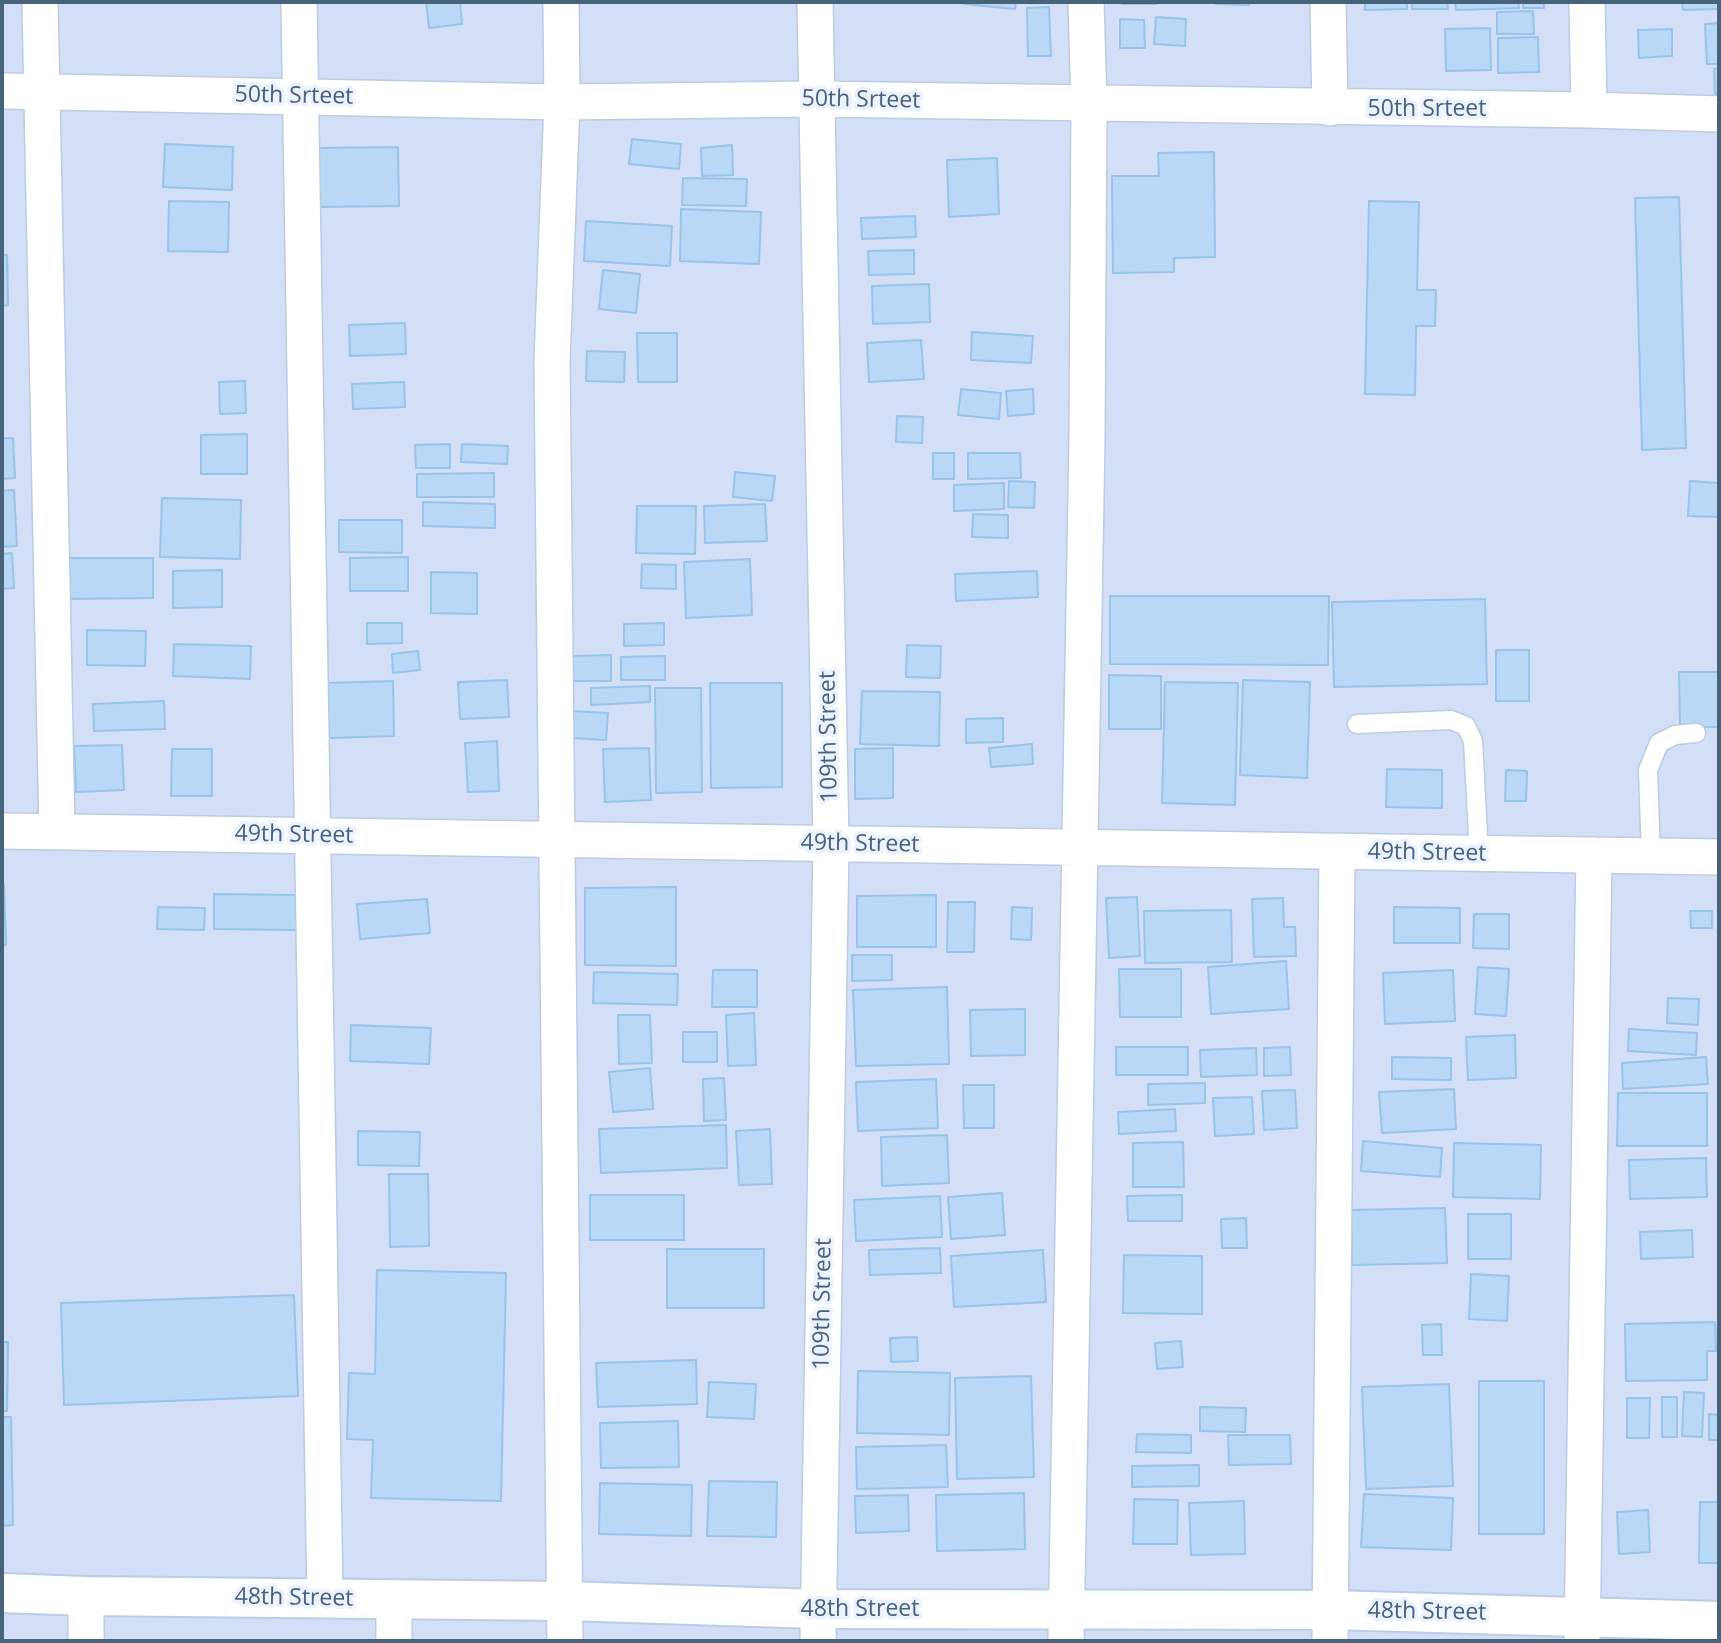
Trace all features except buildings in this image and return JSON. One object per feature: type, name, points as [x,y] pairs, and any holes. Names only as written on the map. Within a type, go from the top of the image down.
[{"type":"main road","name":"48th Street","points":[[2,1592],[86,1596],[565,1601],[818,1625],[1582,1628],[1719,1621]]},
{"type":"street","points":[[40,2],[57,832]]},
{"type":"street","points":[[299,2],[325,1598]]},
{"type":"street","points":[[561,2],[562,102],[552,361],[565,1641]]},
{"type":"street","name":"109th Street","points":[[815,2],[831,843],[818,1625]]},
{"type":"street","points":[[1066,1625],[1087,437],[1089,103],[1086,2]]},
{"type":"street","points":[[1328,2],[1330,108]]},
{"type":"street","points":[[1587,2],[1589,110]]},
{"type":"street","name":"50th Srteet","points":[[2,91],[562,102],[817,99],[1719,114]]},
{"type":"street","name":"49th Street","points":[[2,831],[1719,857]]},
{"type":"street","points":[[1330,1626],[1336,852]]},
{"type":"street","points":[[1582,1628],[1594,855]]},
{"type":"street","points":[[86,1596],[86,1641]]},
{"type":"street","points":[[394,1600],[394,1641]]},
{"type":"lane","points":[[1357,724],[1451,720],[1466,726],[1473,741],[1479,854]]},
{"type":"lane","points":[[1651,856],[1648,770],[1659,743],[1675,736],[1696,733]]},
{"type":"shaded area","points":[[2,2],[1719,2],[1719,1641],[2,1641]]}]
